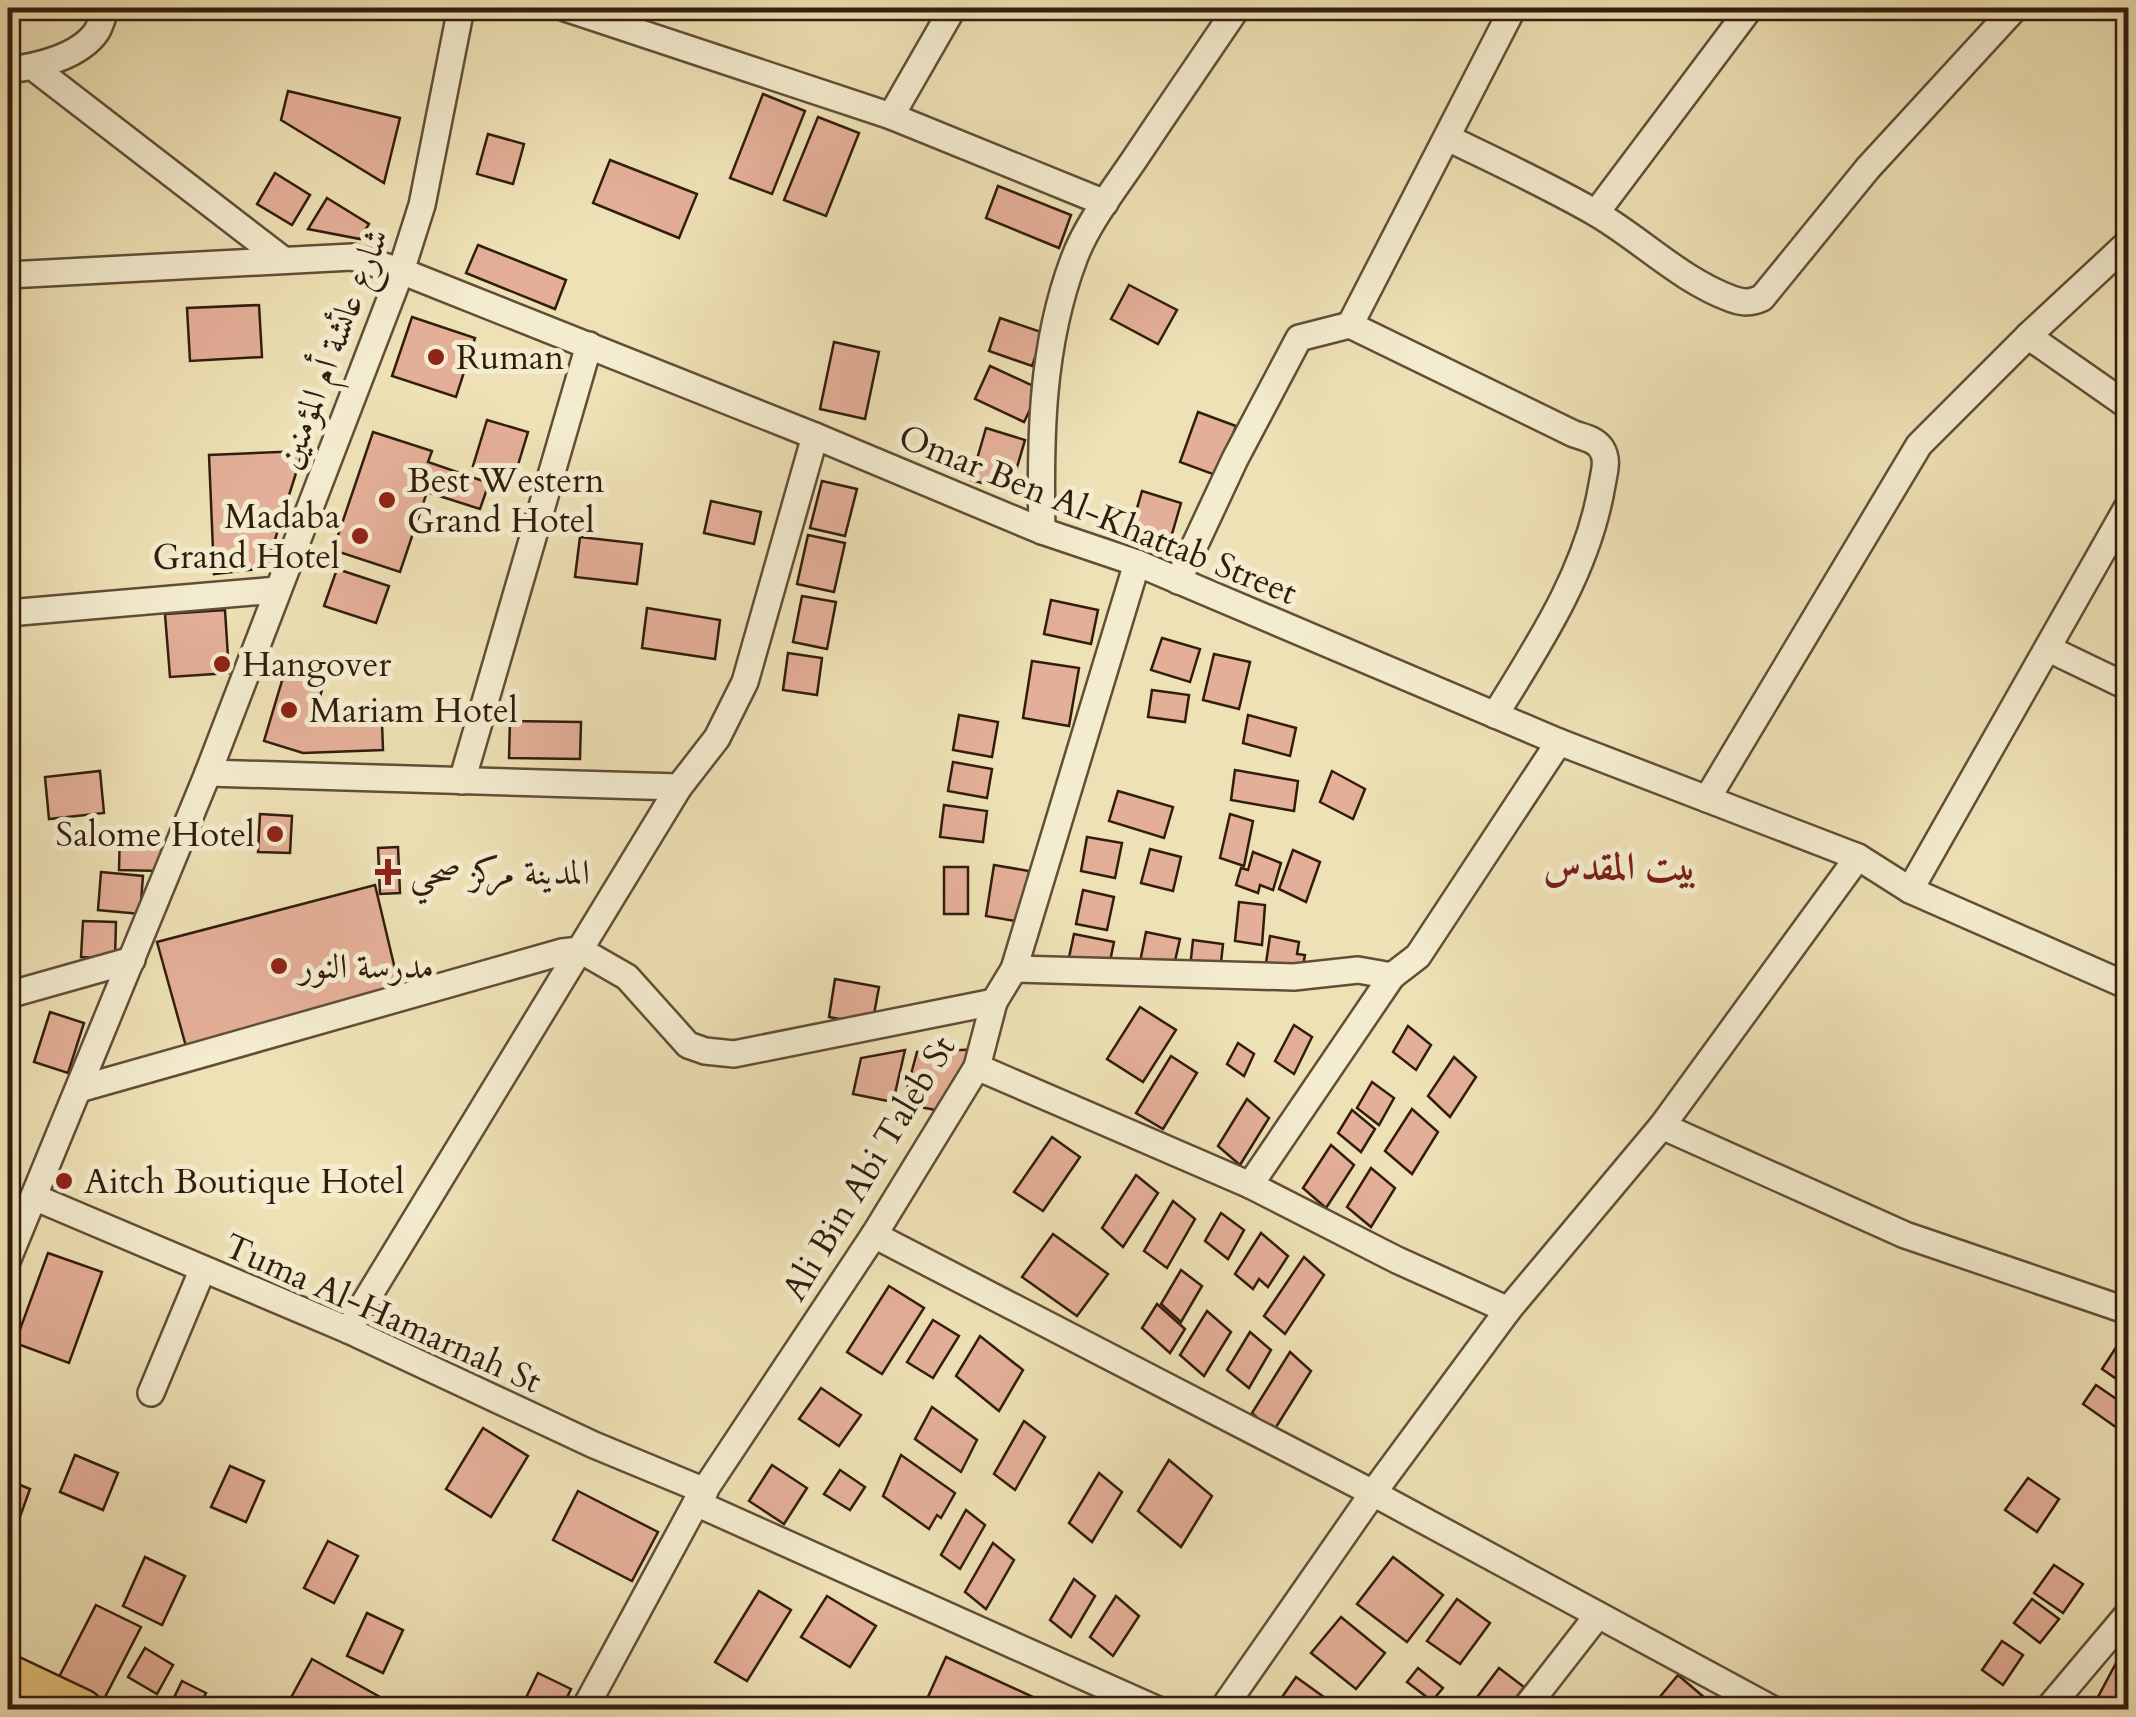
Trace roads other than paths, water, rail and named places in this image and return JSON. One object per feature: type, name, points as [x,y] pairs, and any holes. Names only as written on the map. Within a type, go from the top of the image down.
[{"type":"main road","points":[[22,1693],[82,1710]]},
{"type":"street","points":[[20,68],[83,46],[96,31],[106,8]]},
{"type":"street","name":"شارع عائشة أم المؤمنين","points":[[8,1259],[208,773],[400,270],[426,187],[460,8]]},
{"type":"street","points":[[566,8],[892,116],[1105,203]]},
{"type":"street","points":[[892,116],[953,8]]},
{"type":"street","points":[[1042,531],[1040,448],[1045,379],[1057,309],[1076,254],[1105,203],[1238,8]]},
{"type":"street","points":[[1350,325],[1512,8]]},
{"type":"street","points":[[1596,213],[1750,8]]},
{"type":"street","points":[[1448,138],[1596,213],[1713,290],[1733,300],[1753,302],[1762,298],[1868,168],[2015,8]]},
{"type":"street","points":[[20,68],[282,259]]},
{"type":"street","points":[[1707,798],[1920,445],[2128,243]]},
{"type":"street","name":"Omar Ben Al-Khattab Street","points":[[8,275],[352,257],[400,270],[1042,531],[1137,563],[1558,742],[1858,858],[1910,890],[2128,986]]},
{"type":"street","points":[[1178,581],[1235,459],[1299,338],[1350,325],[1594,441],[1602,449],[1606,463],[1597,513],[1571,585],[1494,716]]},
{"type":"street","points":[[2028,336],[2128,406]]},
{"type":"street","points":[[462,781],[588,345]]},
{"type":"street","points":[[348,1330],[679,788],[717,738],[745,682],[815,436]]},
{"type":"street","points":[[1910,890],[2050,650],[2128,506]]},
{"type":"street","name":"Ali Bin Abi Taleb St","points":[[584,1710],[701,1497],[874,1235],[977,1067],[994,1002],[1014,968],[1137,563]]},
{"type":"street","points":[[8,613],[277,590]]},
{"type":"street","points":[[2050,650],[2128,687]]},
{"type":"street","points":[[1250,1185],[1392,976],[1418,956],[1558,742]]},
{"type":"street","points":[[208,773],[679,788]]},
{"type":"street","points":[[1222,1710],[1373,1493],[1508,1310],[1662,1126],[1858,858]]},
{"type":"street","points":[[79,1090],[550,953],[580,950],[626,977],[688,1045],[705,1052],[734,1054],[994,1002]]},
{"type":"street","points":[[8,995],[132,960]]},
{"type":"street","points":[[1014,968],[1294,977],[1358,970],[1392,976]]},
{"type":"street","points":[[977,1067],[1250,1185],[1397,1260],[1508,1310]]},
{"type":"street","points":[[1662,1126],[1905,1236],[2128,1311]]},
{"type":"street","name":"Tuma Al-Hamarnah St","points":[[34,1198],[348,1330],[1158,1710]]},
{"type":"street","points":[[874,1235],[1373,1493],[1774,1710]]},
{"type":"street","points":[[151,1393],[202,1271]]},
{"type":"street","points":[[2047,1710],[2128,1614]]},
{"type":"street","points":[[1524,1710],[1598,1615]]},
{"type":"place","name":"Ruman","points":[[436,357]]},
{"type":"place","name":"Best Western Grand Hotel","points":[[387,500]]},
{"type":"place","name":"Madaba Grand Hotel","points":[[360,536]]},
{"type":"place","name":"Hangover","points":[[222,664]]},
{"type":"place","name":"Mariam Hotel","points":[[289,710]]},
{"type":"place","name":"Salome Hotel","points":[[275,834]]},
{"type":"place","name":"المدينة مركز صحي","points":[[388,872]]},
{"type":"place","name":"مدرسة النور","points":[[279,966]]},
{"type":"place","name":"Aitch Boutique Hotel","points":[[64,1181]]},
{"type":"district","name":"بيت المقدس","points":[[1620,866]]}]
